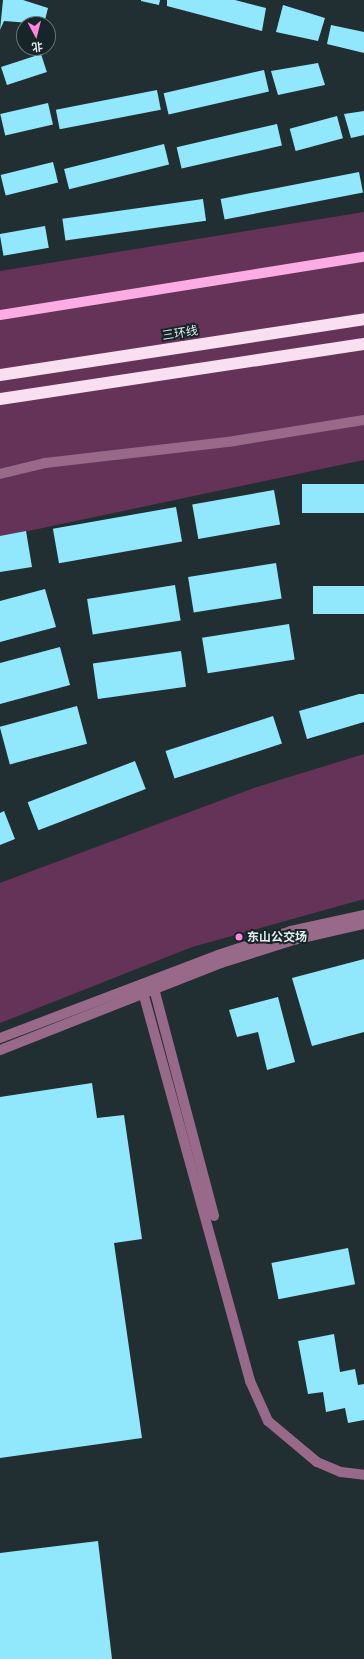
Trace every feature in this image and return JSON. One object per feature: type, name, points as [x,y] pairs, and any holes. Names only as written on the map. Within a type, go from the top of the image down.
[{"type":"highway","name":"三环线","points":[[0,375],[362,318]]},
{"type":"highway","points":[[0,399],[364,344]]},
{"type":"main road","points":[[0,315],[364,257]]},
{"type":"street","points":[[0,474],[45,463],[234,441],[364,420]]},
{"type":"street","points":[[0,1038],[154,985],[284,934],[364,915]]},
{"type":"street","points":[[154,985],[294,940],[364,924]]},
{"type":"street","points":[[154,985],[256,1379],[272,1418],[320,1457],[343,1466],[364,1469]]},
{"type":"street","points":[[0,1050],[143,989]]},
{"type":"street","points":[[143,989],[250,1381],[268,1421],[316,1462],[341,1472],[364,1475]]},
{"type":"shaded area","points":[[364,212],[364,460],[0,537],[0,271]]},
{"type":"shaded area","points":[[364,754],[364,899],[192,947],[0,1023],[0,883],[257,787]]},
{"type":"building","points":[[3,0],[23,0],[48,8],[46,16],[16,16],[16,22],[4,21],[0,30]]},
{"type":"building","points":[[141,0],[160,0],[159,5]]},
{"type":"building","points":[[167,0],[235,0],[266,8],[262,31],[167,6]]},
{"type":"building","points":[[283,5],[325,18],[318,41],[276,32]]},
{"type":"building","points":[[331,25],[364,32],[364,53],[327,44]]},
{"type":"building","points":[[35,56],[42,56],[47,72],[7,85],[1,67]]},
{"type":"building","points":[[318,63],[325,85],[278,95],[271,71]]},
{"type":"building","points":[[264,70],[269,91],[169,115],[164,93]]},
{"type":"building","points":[[157,90],[161,110],[60,129],[56,110]]},
{"type":"building","points":[[48,103],[53,124],[5,135],[0,114]]},
{"type":"building","points":[[364,111],[364,135],[351,138],[344,114]]},
{"type":"building","points":[[337,116],[343,138],[296,151],[290,129]]},
{"type":"building","points":[[277,124],[282,145],[182,169],[177,147]]},
{"type":"building","points":[[164,144],[169,164],[69,189],[64,169]]},
{"type":"building","points":[[53,162],[58,182],[6,195],[1,175]]},
{"type":"building","points":[[359,172],[363,193],[225,220],[221,199]]},
{"type":"building","points":[[203,199],[206,221],[65,241],[62,219]]},
{"type":"building","points":[[45,226],[49,248],[4,256],[0,234]]},
{"type":"building","points":[[302,484],[364,484],[364,513],[302,513]]},
{"type":"building","points":[[274,490],[280,524],[198,539],[192,504]]},
{"type":"building","points":[[176,507],[182,541],[59,563],[53,529]]},
{"type":"building","points":[[26,531],[32,567],[0,572],[0,536]]},
{"type":"building","points":[[276,563],[282,599],[194,612],[188,577]]},
{"type":"building","points":[[175,585],[181,621],[93,634],[87,599]]},
{"type":"building","points":[[313,586],[364,586],[364,614],[313,614]]},
{"type":"building","points":[[45,589],[56,627],[0,642],[0,601]]},
{"type":"building","points":[[289,624],[295,660],[208,673],[202,638]]},
{"type":"building","points":[[60,647],[70,685],[0,704],[0,663]]},
{"type":"building","points":[[181,651],[186,687],[98,699],[93,663]]},
{"type":"building","points":[[359,694],[364,694],[364,722],[307,739],[299,711]]},
{"type":"building","points":[[77,706],[87,744],[10,764],[0,727]]},
{"type":"building","points":[[273,716],[282,744],[174,778],[166,751]]},
{"type":"building","points":[[135,761],[146,789],[38,830],[28,802]]},
{"type":"building","points":[[4,811],[15,839],[0,845],[0,813]]},
{"type":"building","points":[[364,959],[364,1032],[312,1046],[292,978]]},
{"type":"building","points":[[278,997],[295,1062],[267,1070],[258,1032],[237,1037],[229,1010]]},
{"type":"building","points":[[92,1083],[97,1118],[124,1115],[142,1239],[114,1243],[142,1438],[0,1458],[0,1097]]},
{"type":"building","points":[[348,1248],[355,1284],[278,1299],[271,1263]]},
{"type":"building","points":[[334,1334],[340,1372],[355,1369],[358,1385],[364,1384],[364,1420],[348,1423],[345,1408],[326,1412],[323,1392],[308,1394],[298,1341]]},
{"type":"building","points":[[98,1541],[112,1659],[0,1659],[0,1553]]},
{"type":"place","name":"东山公交场","points":[[239,937]]}]
